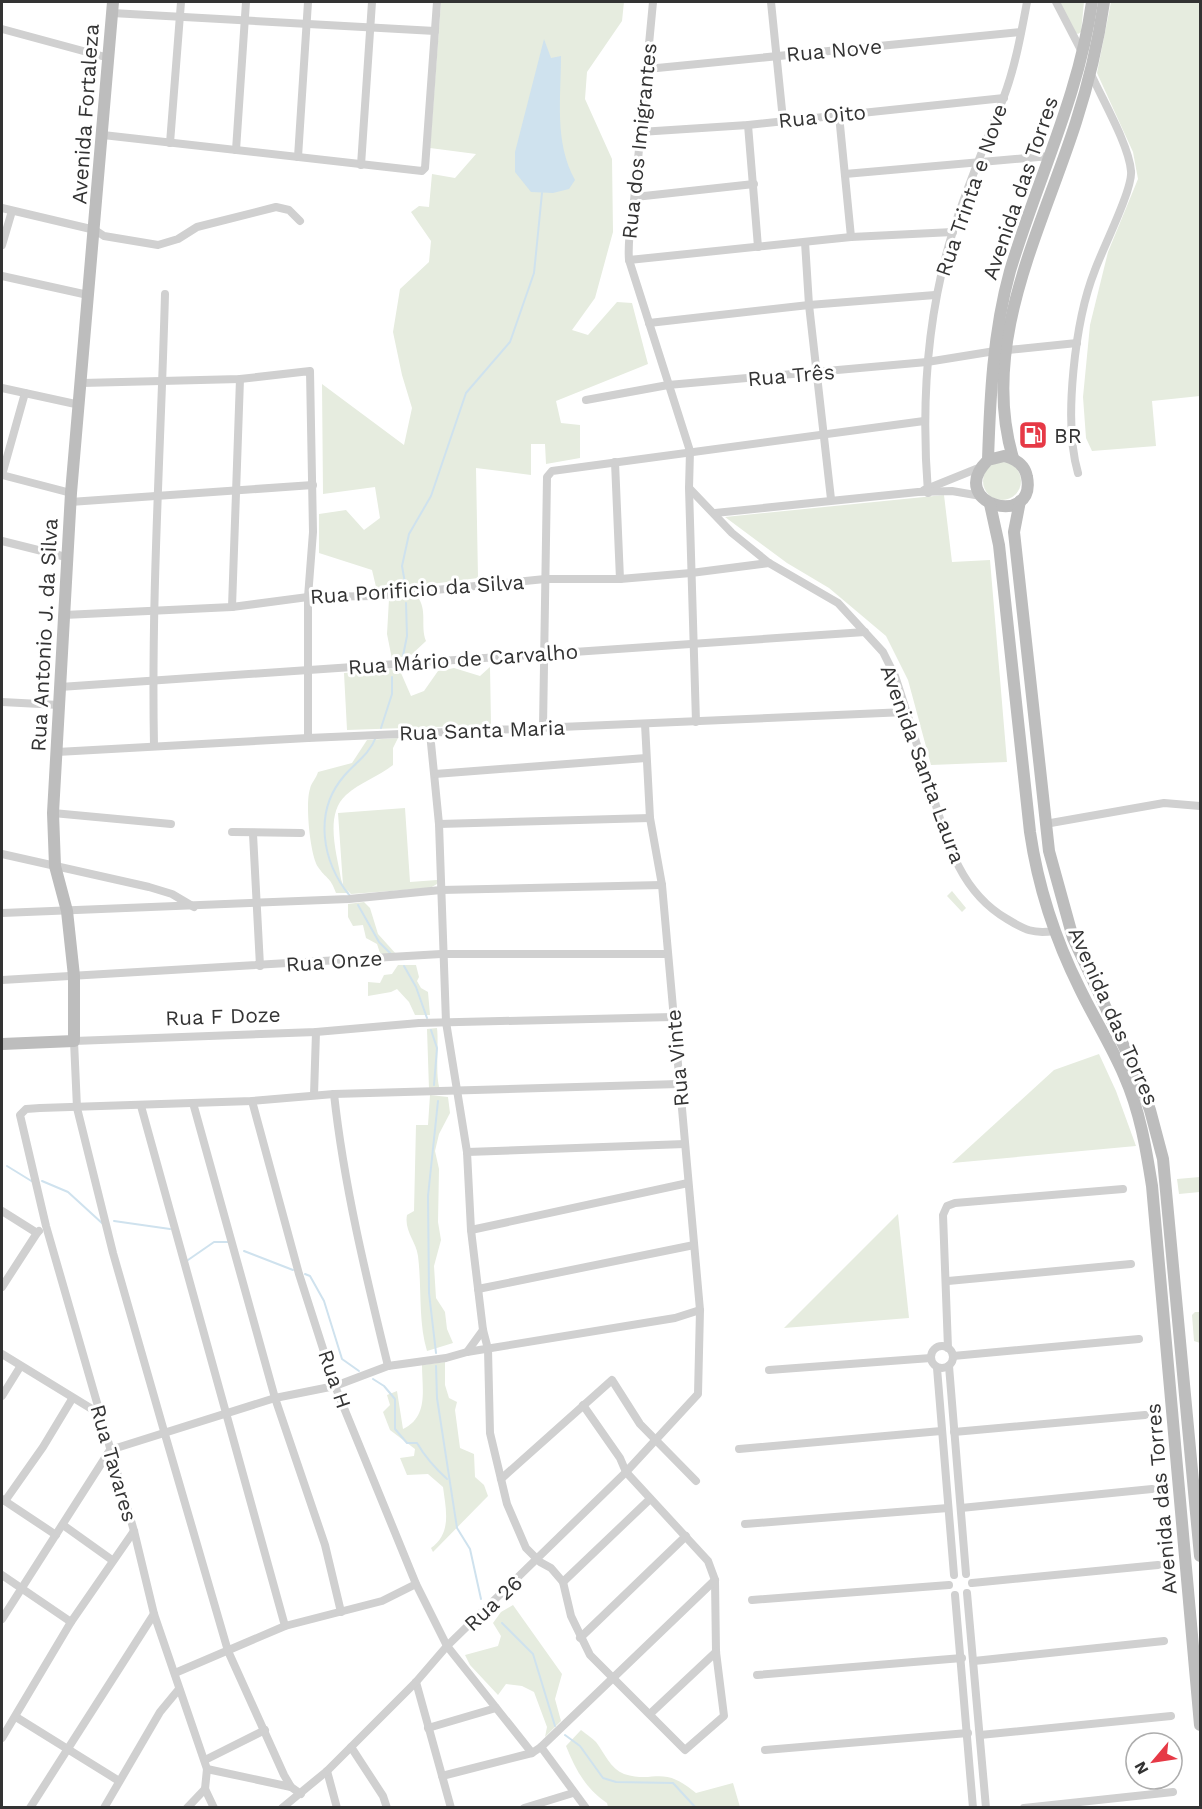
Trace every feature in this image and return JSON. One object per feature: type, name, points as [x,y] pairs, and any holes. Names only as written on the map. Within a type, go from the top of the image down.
[{"type":"main road","name":"Avenida das Torres","points":[[1092,2],[1083,54],[1065,119],[1010,273],[985,463],[977,481],[986,500],[999,545],[1030,832],[1038,876],[1054,931],[1079,988],[1124,1074],[1142,1126],[1152,1186],[1200,1725]]},
{"type":"main road","name":"Avenida das Torres","points":[[1104,2],[1091,74],[1021,276],[1001,351],[1004,419],[1013,458],[1025,470],[1028,479],[1027,488],[1020,501],[1014,532],[1049,851],[1067,919],[1137,1072],[1163,1160],[1200,1551]]},
{"type":"main road","name":"Avenida Fortaleza","points":[[96,230],[113,7]]},
{"type":"main road","name":"Rua Antonio J. da Silva","points":[[74,1041],[74,976],[67,911],[56,866],[53,813],[70,497],[96,230]]},
{"type":"main road","points":[[985,463],[1004,456],[1013,458]]},
{"type":"main road","points":[[986,500],[1005,507],[1020,501]]},
{"type":"main road","name":"Rua F Doze","points":[[2,1044],[74,1041]]},
{"type":"main road","points":[[1184,1545],[1191,1542],[1200,1551]]},
{"type":"street","points":[[170,142],[181,2]]},
{"type":"street","points":[[236,150],[246,2]]},
{"type":"street","points":[[298,158],[308,2]]},
{"type":"street","points":[[361,165],[372,2]]},
{"type":"street","points":[[103,135],[422,171],[425,168],[436,2]]},
{"type":"street","name":"Rua dos Imigrantes","points":[[653,2],[635,197],[627,237],[629,260],[690,451]]},
{"type":"street","points":[[771,2],[783,120]]},
{"type":"street","name":"Rua Trinta e Nove","points":[[928,491],[924,421],[927,362],[935,295],[952,232],[977,161],[1004,98],[1027,2]]},
{"type":"street","points":[[1056,2],[1083,54]]},
{"type":"street","points":[[113,7],[180,17],[435,31]]},
{"type":"street","points":[[2,29],[109,58]]},
{"type":"street","name":"Rua Nove","points":[[647,69],[1021,32]]},
{"type":"street","points":[[1078,473],[1074,458],[1072,392],[1077,343],[1093,273],[1132,173],[1127,156],[1091,74]]},
{"type":"street","name":"Rua Oito","points":[[640,132],[748,125],[1004,98]]},
{"type":"street","points":[[839,115],[851,237]]},
{"type":"street","points":[[748,125],[758,247]]},
{"type":"street","points":[[844,174],[1050,156]]},
{"type":"street","points":[[635,197],[754,184]]},
{"type":"street","points":[[2,208],[96,230],[104,236],[158,245],[178,239],[197,227],[276,207],[289,210],[300,221]]},
{"type":"street","points":[[2,245],[12,211]]},
{"type":"street","points":[[629,260],[851,237],[952,232]]},
{"type":"street","points":[[805,242],[808,305],[831,499]]},
{"type":"street","points":[[2,276],[88,295]]},
{"type":"street","points":[[154,746],[153,612],[165,294]]},
{"type":"street","points":[[649,323],[808,305],[935,295]]},
{"type":"street","name":"Rua Três","points":[[586,400],[668,385],[927,362],[1077,343]]},
{"type":"street","points":[[82,383],[240,379],[310,371],[313,532],[308,597],[309,738]]},
{"type":"street","points":[[232,608],[238,490],[240,379]]},
{"type":"street","points":[[2,387],[80,405]]},
{"type":"street","points":[[26,393],[2,475],[70,497],[159,495],[313,485]]},
{"type":"street","points":[[543,728],[547,477],[552,471],[924,421]]},
{"type":"street","points":[[690,451],[689,488],[696,722]]},
{"type":"street","points":[[615,462],[620,579]]},
{"type":"street","points":[[928,491],[985,463]]},
{"type":"street","name":"Avenida Santa Laura","points":[[689,488],[732,533],[769,563],[838,603],[883,652],[895,676],[952,854],[970,888],[981,901],[1016,925],[1036,933],[1054,931]]},
{"type":"street","points":[[715,513],[831,499],[928,491],[952,491],[986,500]]},
{"type":"street","points":[[2,541],[66,557]]},
{"type":"street","name":"Rua Porificio da Silva","points":[[64,615],[232,608],[308,597],[375,596],[545,579],[620,579],[769,563]]},
{"type":"street","name":"Rua Mário de Carvalho","points":[[60,687],[865,632]]},
{"type":"street","points":[[2,702],[58,705]]},
{"type":"street","name":"Rua Santa Maria","points":[[57,752],[309,738],[906,712]]},
{"type":"street","name":"Rua Vinte","points":[[645,724],[650,818],[662,885],[700,1310],[698,1394]]},
{"type":"street","points":[[430,733],[439,824],[441,954],[446,1022],[467,1152],[471,1230],[483,1330],[488,1349],[490,1433],[507,1504],[526,1548],[538,1560],[551,1568],[563,1582],[571,1616],[580,1638],[591,1655],[614,1680],[651,1713],[685,1750],[724,1716],[716,1652],[715,1580],[708,1561],[626,1472],[620,1458],[583,1406]]},
{"type":"street","points":[[435,774],[646,758]]},
{"type":"street","points":[[1045,824],[1164,803],[1200,806]]},
{"type":"street","points":[[53,813],[171,824]]},
{"type":"street","points":[[439,824],[650,818]]},
{"type":"street","points":[[232,832],[301,833]]},
{"type":"street","points":[[253,834],[260,966]]},
{"type":"street","points":[[2,854],[172,894],[194,907]]},
{"type":"street","points":[[2,913],[349,899],[441,890],[662,885]]},
{"type":"street","name":"Rua Onze","points":[[2,980],[441,954],[668,954]]},
{"type":"street","name":"Rua F Doze","points":[[74,1041],[316,1032],[446,1022],[673,1017]]},
{"type":"street","points":[[314,1095],[316,1032]]},
{"type":"street","points":[[74,1041],[77,1108],[113,1253],[164,1431],[228,1651],[291,1787]]},
{"type":"street","points":[[77,1108],[252,1101],[334,1094],[679,1084]]},
{"type":"street","points":[[334,1094],[339,1135],[384,1368]]},
{"type":"street","name":"Rua H","points":[[252,1101],[296,1264],[334,1386],[416,1584],[447,1646],[532,1753]]},
{"type":"street","points":[[193,1103],[275,1398],[325,1545],[341,1611]]},
{"type":"street","points":[[141,1106],[285,1626]]},
{"type":"street","name":"Rua Tavares","points":[[77,1108],[26,1109],[20,1115],[46,1226],[134,1531],[154,1614],[206,1765],[205,1789]]},
{"type":"street","points":[[467,1152],[685,1144]]},
{"type":"street","points":[[471,1230],[688,1183]]},
{"type":"street","points":[[953,1356],[948,1348],[947,1325],[948,1281],[943,1215],[947,1206],[955,1203],[1123,1189]]},
{"type":"street","points":[[2,1211],[37,1233]]},
{"type":"street","points":[[2,1285],[37,1233],[46,1226]]},
{"type":"street","points":[[478,1289],[694,1245]]},
{"type":"street","points":[[948,1281],[1131,1264]]},
{"type":"street","points":[[2,1619],[110,1450],[164,1431],[275,1398],[334,1386],[384,1368],[675,1318],[700,1310]]},
{"type":"street","points":[[931,1358],[947,1325]]},
{"type":"street","points":[[467,1352],[483,1330]]},
{"type":"street","points":[[953,1356],[1139,1339]]},
{"type":"street","points":[[937,1347],[948,1348]]},
{"type":"street","points":[[2,1354],[72,1399],[100,1414]]},
{"type":"street","points":[[953,1356],[949,1366],[954,1432],[966,1574],[972,1583]]},
{"type":"street","points":[[931,1358],[937,1368],[954,1575],[949,1585]]},
{"type":"street","points":[[769,1370],[931,1358]]},
{"type":"street","points":[[937,1368],[949,1366]]},
{"type":"street","points":[[2,1396],[20,1367]]},
{"type":"street","points":[[501,1479],[612,1380],[623,1402],[640,1424],[696,1481]]},
{"type":"street","name":"Rua 26","points":[[282,1808],[327,1771],[416,1682],[447,1646],[626,1472],[654,1438],[698,1394]]},
{"type":"street","points":[[56,1535],[3,1500],[43,1447],[72,1399]]},
{"type":"street","points":[[954,1432],[1145,1415]]},
{"type":"street","points":[[739,1449],[941,1431]]},
{"type":"street","points":[[961,1508],[1152,1490]]},
{"type":"street","points":[[563,1582],[650,1499]]},
{"type":"street","points":[[745,1524],[948,1508]]},
{"type":"street","points":[[63,1525],[112,1560]]},
{"type":"street","points":[[2,1738],[71,1622],[134,1531]]},
{"type":"street","points":[[580,1638],[686,1536]]},
{"type":"street","points":[[972,1583],[1158,1565]]},
{"type":"street","points":[[954,1575],[966,1574]]},
{"type":"street","points":[[2,1575],[71,1622]]},
{"type":"street","points":[[442,1776],[532,1753],[541,1748],[715,1580]]},
{"type":"street","points":[[972,1583],[967,1593],[986,1808]]},
{"type":"street","points":[[175,1673],[285,1626],[382,1601],[416,1584]]},
{"type":"street","points":[[949,1585],[956,1594],[973,1808]]},
{"type":"street","points":[[752,1600],[949,1585]]},
{"type":"street","points":[[956,1594],[967,1593]]},
{"type":"street","points":[[30,1808],[154,1614]]},
{"type":"street","points":[[974,1661],[1164,1641]]},
{"type":"street","points":[[651,1713],[716,1652]]},
{"type":"street","points":[[757,1675],[962,1658]]},
{"type":"street","points":[[416,1682],[450,1808]]},
{"type":"street","points":[[104,1808],[160,1712],[179,1689]]},
{"type":"street","points":[[428,1728],[496,1708]]},
{"type":"street","points":[[980,1735],[1171,1716]]},
{"type":"street","points":[[16,1717],[119,1781]]},
{"type":"street","points":[[206,1765],[265,1730]]},
{"type":"street","points":[[765,1750],[968,1733]]},
{"type":"street","points":[[351,1747],[383,1796],[387,1808]]},
{"type":"street","points":[[541,1748],[573,1794],[586,1808]]},
{"type":"street","points":[[206,1765],[291,1787],[301,1794]]},
{"type":"street","points":[[327,1771],[337,1808]]},
{"type":"street","points":[[188,1808],[205,1789],[214,1808]]},
{"type":"street","points":[[1024,1808],[1173,1792]]},
{"type":"street","points":[[524,1808],[573,1794]]},
{"type":"shaded area","points":[[441,2],[624,2],[622,21],[587,72],[585,99],[612,159],[613,232],[595,298],[572,330],[588,335],[617,302],[632,303],[648,364],[556,401],[561,423],[580,425],[580,458],[546,464],[545,444],[531,444],[531,475],[476,468],[478,578],[377,591],[372,570],[319,553],[319,514],[346,510],[364,530],[380,518],[375,487],[323,494],[322,384],[404,445],[412,408],[393,332],[400,289],[429,262],[431,241],[411,212],[419,206],[429,207],[432,174],[455,178],[476,154],[430,148]]},
{"type":"shaded area","points":[[1060,2],[1084,2],[1081,32],[1078,34],[1074,32]]},
{"type":"shaded area","points":[[1111,2],[1200,2],[1200,396],[1152,401],[1156,446],[1092,451],[1086,438],[1083,397],[1090,325],[1108,252],[1138,179],[1133,152],[1097,73]]},
{"type":"shaded area","points":[[1002,462],[1016,467],[1021,481],[1016,495],[1002,500],[988,495],[983,481],[988,467]]},
{"type":"shaded area","points":[[944,495],[952,562],[990,560],[1007,762],[931,765],[908,680],[886,636],[829,588],[787,563],[725,517]]},
{"type":"shaded area","points":[[417,596],[423,612],[426,641],[411,655],[392,659],[387,634],[389,599]]},
{"type":"shaded area","points":[[490,667],[491,725],[347,730],[344,673],[391,669],[401,673],[411,696],[424,691],[438,671],[454,668],[480,676]]},
{"type":"shaded area","points":[[398,738],[393,748],[393,765],[357,787],[339,803],[335,813],[334,835],[341,879],[343,885],[338,813],[405,808],[410,882],[437,880],[437,884],[430,888],[351,894],[347,890],[349,893],[336,893],[330,880],[315,861],[308,817],[311,787],[318,772],[352,763],[367,740]]},
{"type":"shaded area","points":[[952,891],[966,908],[962,912],[947,896]]},
{"type":"shaded area","points":[[364,902],[370,908],[378,934],[396,954],[381,956],[377,944],[366,938],[363,925],[353,926],[348,917],[348,904]]},
{"type":"shaded area","points":[[398,965],[416,965],[419,977],[417,981],[421,988],[428,992],[430,1015],[415,1015],[409,1002],[397,989],[368,996],[368,982],[380,983],[384,975],[392,974]]},
{"type":"shaded area","points":[[437,1028],[440,1089],[429,1089],[427,1029]]},
{"type":"shaded area","points":[[1099,1054],[1116,1091],[1136,1146],[952,1163],[1054,1070]]},
{"type":"shaded area","points":[[430,1095],[448,1097],[450,1113],[439,1134],[435,1151],[439,1169],[438,1222],[441,1240],[434,1266],[436,1298],[445,1312],[447,1329],[453,1343],[427,1351],[422,1328],[418,1256],[409,1231],[407,1215],[414,1211],[416,1125],[428,1125]]},
{"type":"shaded area","points":[[1200,1177],[1200,1192],[1179,1194],[1177,1179]]},
{"type":"shaded area","points":[[898,1214],[909,1318],[784,1328]]},
{"type":"shaded area","points":[[1200,1312],[1200,1343],[1194,1341],[1192,1315]]},
{"type":"shaded area","points":[[445,1362],[445,1385],[449,1398],[457,1402],[455,1410],[460,1448],[474,1454],[475,1477],[484,1485],[488,1496],[433,1552],[431,1548],[438,1542],[445,1528],[443,1487],[428,1474],[407,1475],[400,1458],[414,1456],[415,1449],[390,1430],[383,1412],[390,1405],[387,1395],[397,1391],[403,1429],[411,1424],[417,1417],[422,1402],[422,1365]]},
{"type":"shaded area","points":[[513,1605],[562,1674],[555,1699],[561,1721],[545,1737],[547,1727],[534,1692],[522,1686],[506,1684],[498,1695],[470,1665],[465,1655],[498,1646],[501,1636],[493,1623],[501,1612]]},
{"type":"shaded area","points":[[581,1730],[596,1742],[615,1768],[624,1774],[674,1779],[696,1793],[733,1783],[740,1807],[608,1807],[607,1803],[582,1778],[566,1746]]},
{"type":"water","points":[[544,39],[551,58],[561,56],[561,135],[568,165],[575,180],[569,189],[553,193],[531,192],[515,172],[515,152]]},
{"type":"waterway","points":[[405,583],[402,566],[409,534],[431,496],[466,393],[510,342],[534,273],[542,193]]},
{"type":"waterway","points":[[403,656],[407,636],[406,603]]},
{"type":"waterway","points":[[381,728],[392,694],[392,677]]},
{"type":"waterway","points":[[350,896],[340,883],[333,868],[325,837],[325,821],[334,790],[344,776],[366,754],[376,737]]},
{"type":"waterway","points":[[358,905],[379,942],[391,954]]},
{"type":"waterway","points":[[404,966],[416,987],[427,1018]]},
{"type":"waterway","points":[[431,1030],[437,1048],[434,1085]]},
{"type":"waterway","points":[[436,1353],[429,1293],[428,1196],[438,1101]]},
{"type":"waterway","points":[[7,1166],[33,1182]]},
{"type":"waterway","points":[[42,1181],[68,1192],[103,1224]]},
{"type":"waterway","points":[[114,1221],[170,1229]]},
{"type":"waterway","points":[[188,1260],[214,1242],[228,1242]]},
{"type":"waterway","points":[[244,1251],[293,1270]]},
{"type":"waterway","points":[[305,1274],[310,1276],[324,1301],[342,1359],[359,1371]]},
{"type":"waterway","points":[[436,1366],[437,1398],[457,1528],[470,1549],[481,1599]]},
{"type":"waterway","points":[[373,1379],[384,1386],[395,1399],[395,1429],[407,1443],[417,1443],[430,1462],[447,1479]]},
{"type":"waterway","points":[[502,1623],[533,1654],[555,1726]]},
{"type":"waterway","points":[[565,1735],[580,1746],[603,1778],[616,1782],[673,1783],[696,1808]]},
{"type":"place","name":"BR","points":[[1033,435]]}]
